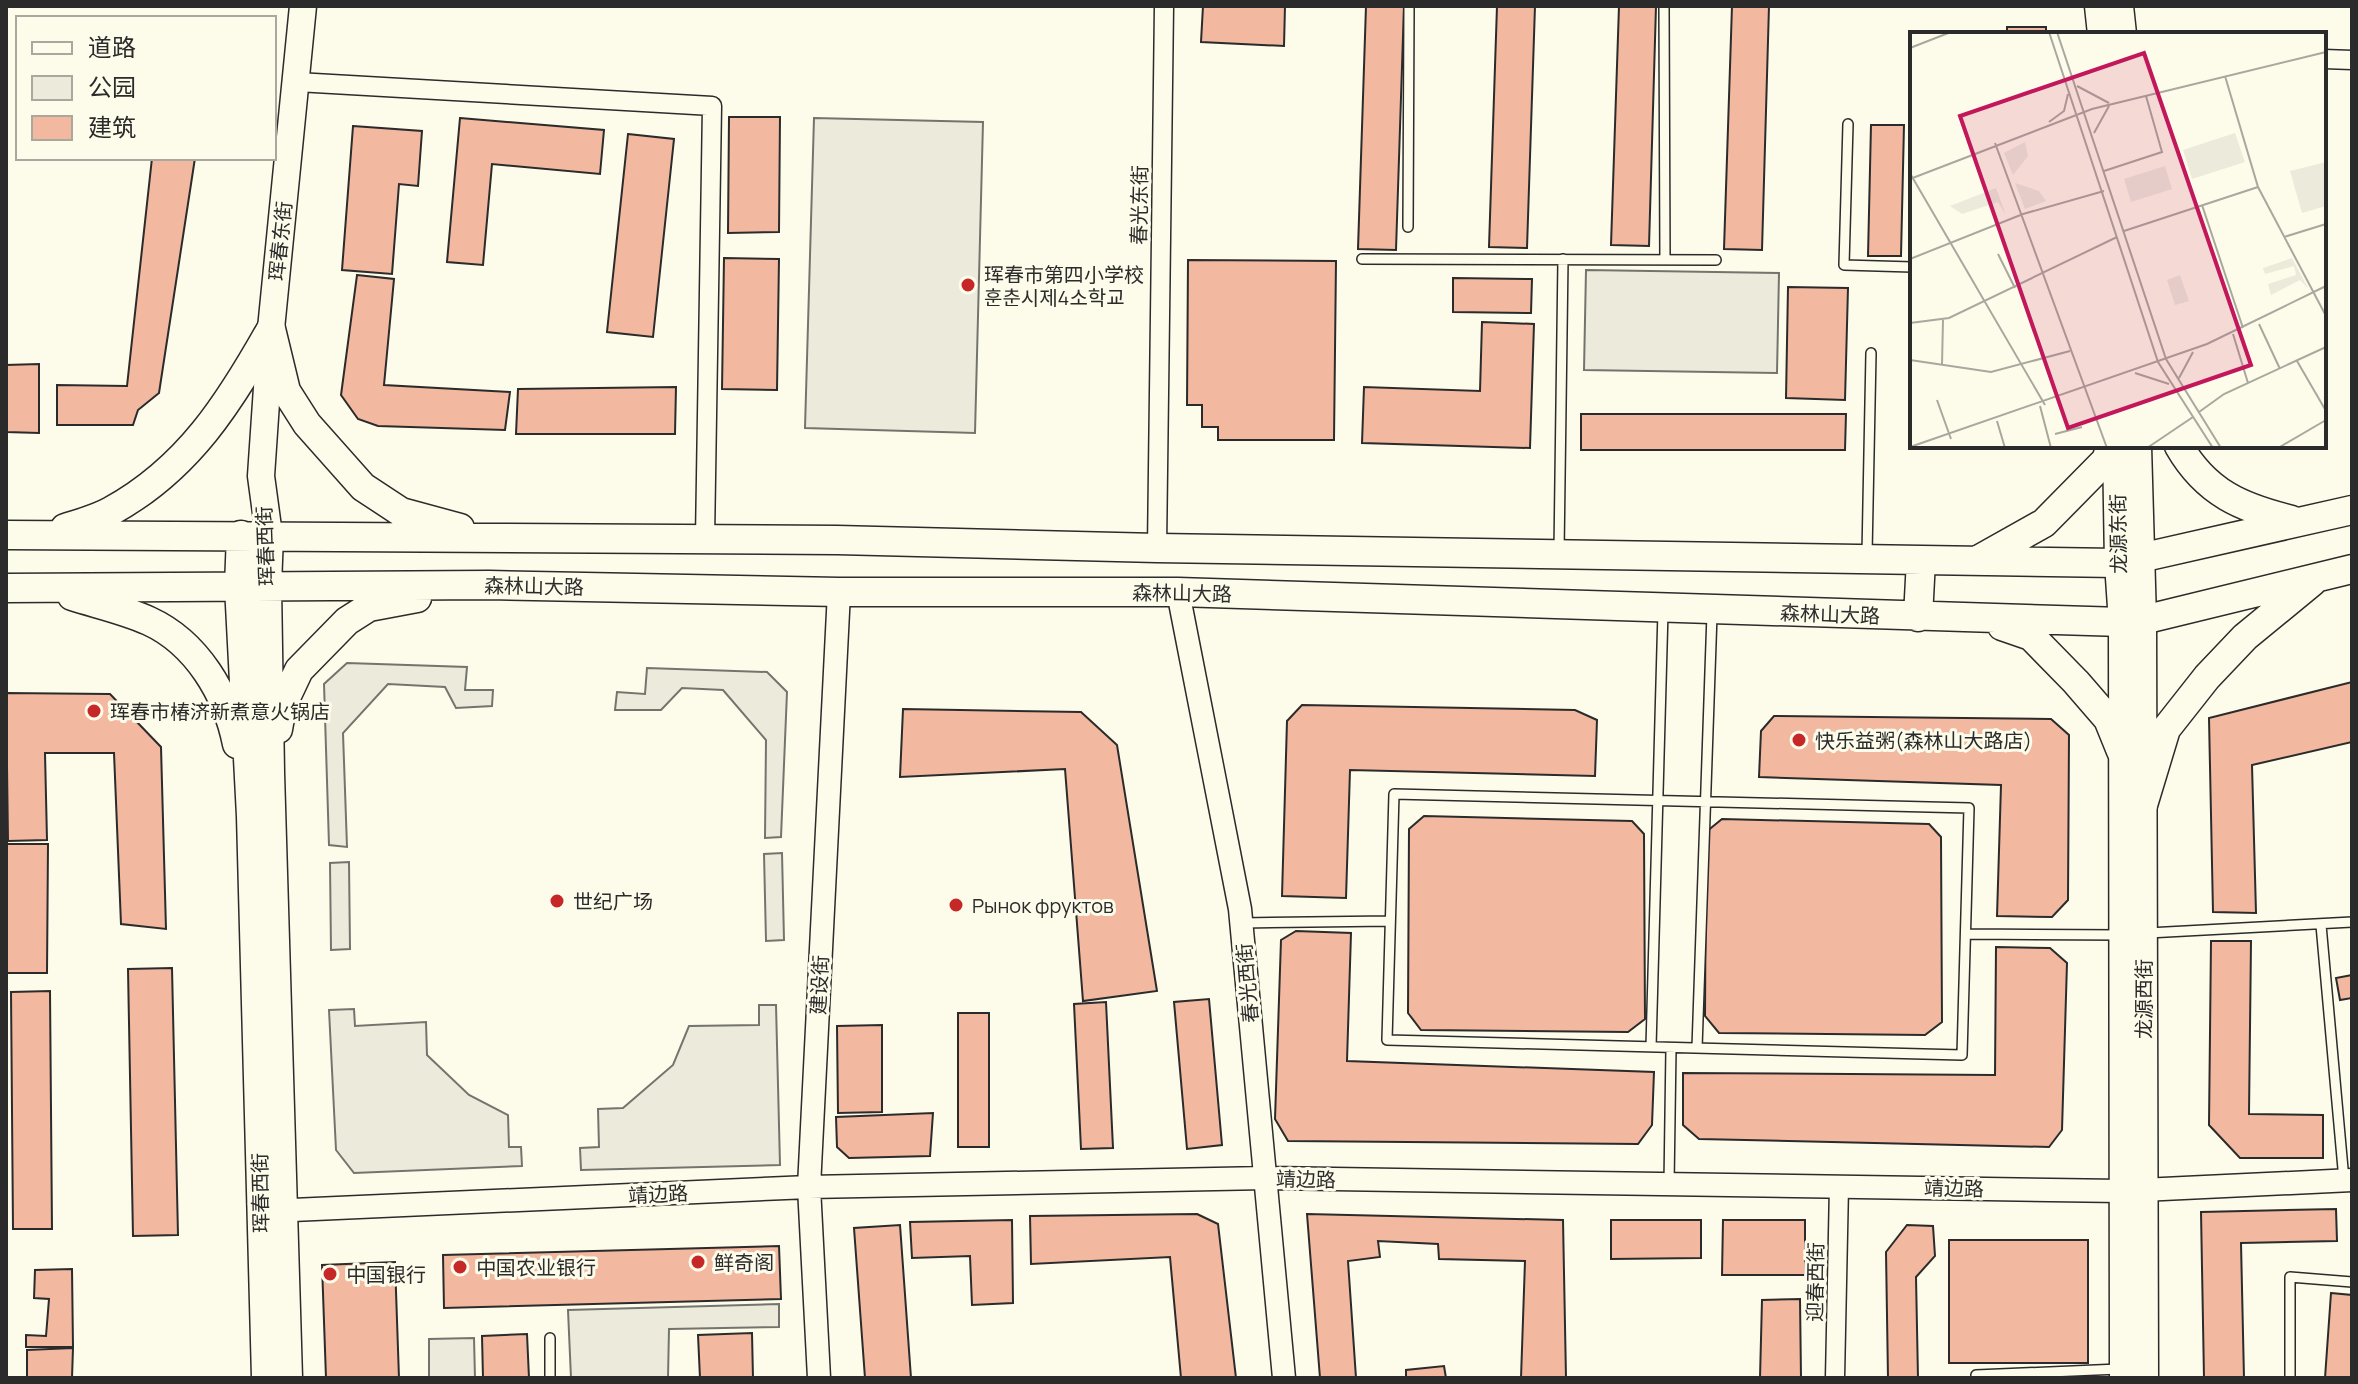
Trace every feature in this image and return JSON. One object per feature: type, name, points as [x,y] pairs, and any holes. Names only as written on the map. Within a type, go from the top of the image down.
[{"type":"main road","name":"珲春东街","points":[[261,476],[271,329],[303,6]]},
{"type":"main road","points":[[2098,6],[2101,32]]},
{"type":"main road","points":[[2120,6],[2123,32]]},
{"type":"main road","points":[[46,536],[109,512],[144,491],[209,430],[234,395],[271,329]]},
{"type":"main road","points":[[271,329],[286,391],[307,424],[363,487],[401,512],[496,538]]},
{"type":"main road","points":[[1978,560],[2044,523],[2106,460],[2112,448]]},
{"type":"main road","name":"龙源东街","points":[[2113,448],[2129,561],[2132,621]]},
{"type":"main road","name":"龙源东街","points":[[2129,561],[2138,448]]},
{"type":"main road","points":[[2181,448],[2211,486],[2251,510],[2301,522]]},
{"type":"main road","name":"珲春西街","points":[[261,476],[253,586],[251,816],[271,1211],[288,1378]]},
{"type":"main road","points":[[6,535],[705,539],[2129,561],[2352,510]]},
{"type":"main road","points":[[1918,617],[1921,560]]},
{"type":"main road","name":"森林山大路","points":[[6,588],[489,585],[839,592],[1178,592],[1663,610],[2132,621],[2352,569]]},
{"type":"main road","points":[[2143,805],[2166,729],[2207,677],[2245,637],[2319,577]]},
{"type":"main road","points":[[270,773],[282,706],[299,670],[347,621],[369,607],[489,585]]},
{"type":"main road","name":"珲春西街","points":[[253,586],[270,773],[271,1211],[266,1378]]},
{"type":"main road","points":[[48,588],[148,620],[168,632],[209,672],[235,731],[251,816]]},
{"type":"main road","points":[[1982,618],[2031,636],[2108,719],[2121,751]]},
{"type":"main road","name":"龙源西街","points":[[2130,1375],[2132,934],[2121,751],[2132,621]]},
{"type":"main road","name":"龙源西街","points":[[2132,621],[2143,805],[2132,934]]},
{"type":"street","name":"春光东街","points":[[1157,548],[1164,6]]},
{"type":"street","points":[[2326,59],[2352,60]]},
{"type":"street","points":[[297,82],[712,106],[705,539]]},
{"type":"street","name":"建设街","points":[[819,1378],[809,1187],[839,592]]},
{"type":"street","name":"春光西街","points":[[1178,592],[1241,923],[1284,1378]]},
{"type":"street","name":"靖边路","points":[[271,1211],[809,1187],[1265,1178],[2132,1191],[2348,1180]]},
{"type":"street","name":"迎春西街","points":[[1835,1378],[1839,1186]]},
{"type":"lane","points":[[1408,227],[1409,6]]},
{"type":"lane","points":[[1664,6],[1665,260]]},
{"type":"lane","points":[[1848,124],[1844,265],[1910,267]]},
{"type":"lane","points":[[1362,259],[1716,260]]},
{"type":"lane","points":[[1559,554],[1563,259]]},
{"type":"lane","points":[[1866,559],[1871,353]]},
{"type":"lane","points":[[1651,1047],[1663,610]]},
{"type":"lane","points":[[1697,1048],[1712,611]]},
{"type":"lane","points":[[1394,794],[1658,801],[1969,808],[1962,1055],[1387,1040],[1394,794]]},
{"type":"lane","points":[[1241,923],[1390,921]]},
{"type":"lane","points":[[1966,934],[2132,934],[2352,922]]},
{"type":"lane","points":[[2321,925],[2348,1180]]},
{"type":"lane","points":[[1669,1184],[1671,1048]]},
{"type":"lane","points":[[2290,1378],[2290,1277],[2352,1282]]},
{"type":"lane","points":[[550,1338],[550,1378]]},
{"type":"lane","points":[[1976,1375],[2130,1375]]},
{"type":"green space","points":[[814,118],[983,122],[975,433],[805,428]]},
{"type":"green space","points":[[1586,270],[1779,273],[1777,373],[1584,370]]},
{"type":"green space","points":[[347,663],[467,667],[465,690],[493,690],[492,706],[456,708],[445,687],[388,684],[343,733],[347,847],[329,845],[324,684]]},
{"type":"green space","points":[[647,668],[767,672],[787,692],[781,837],[765,838],[766,740],[723,690],[682,688],[661,710],[615,710],[617,692],[645,694]]},
{"type":"green space","points":[[782,853],[784,940],[766,941],[764,854]]},
{"type":"green space","points":[[349,862],[350,949],[331,950],[330,863]]},
{"type":"green space","points":[[759,1005],[776,1005],[780,1165],[581,1170],[580,1148],[599,1147],[598,1109],[623,1108],[673,1065],[689,1026],[759,1025]]},
{"type":"green space","points":[[354,1009],[355,1026],[426,1022],[427,1055],[469,1095],[508,1115],[509,1147],[521,1147],[522,1166],[354,1173],[336,1150],[329,1010]]},
{"type":"green space","points":[[779,1304],[779,1327],[669,1329],[668,1378],[571,1378],[568,1310]]},
{"type":"green space","points":[[474,1338],[475,1378],[429,1378],[429,1339]]},
{"type":"building","points":[[1203,6],[1285,6],[1284,46],[1201,42]]},
{"type":"building","points":[[1366,6],[1404,6],[1396,250],[1358,249]]},
{"type":"building","points":[[1497,6],[1535,6],[1527,248],[1489,247]]},
{"type":"building","points":[[1619,6],[1656,6],[1649,246],[1611,245]]},
{"type":"building","points":[[1732,6],[1769,6],[1762,250],[1724,249]]},
{"type":"building","points":[[2007,27],[2046,27],[2046,32],[2007,32]]},
{"type":"building","points":[[729,117],[780,117],[779,232],[728,233]]},
{"type":"building","points":[[460,118],[604,130],[600,174],[492,164],[483,265],[447,262]]},
{"type":"building","points":[[1871,125],[1904,125],[1901,256],[1868,256]]},
{"type":"building","points":[[353,126],[422,131],[418,186],[399,184],[392,274],[342,270]]},
{"type":"building","points":[[628,134],[674,139],[653,337],[607,332]]},
{"type":"building","points":[[152,160],[195,160],[159,393],[138,410],[133,425],[57,425],[57,385],[127,386]]},
{"type":"building","points":[[724,258],[779,259],[777,390],[722,389]]},
{"type":"building","points":[[1188,260],[1336,261],[1334,440],[1218,440],[1218,427],[1202,427],[1202,405],[1187,405]]},
{"type":"building","points":[[357,275],[394,279],[384,385],[510,392],[505,430],[378,426],[358,419],[341,395]]},
{"type":"building","points":[[1453,278],[1532,279],[1531,313],[1453,312]]},
{"type":"building","points":[[1788,287],[1848,288],[1845,400],[1786,398]]},
{"type":"building","points":[[1482,322],[1534,324],[1530,448],[1362,443],[1364,387],[1480,391]]},
{"type":"building","points":[[39,364],[39,433],[6,432],[6,365]]},
{"type":"building","points":[[676,387],[675,434],[516,434],[518,389]]},
{"type":"building","points":[[1581,414],[1846,414],[1845,450],[1581,450]]},
{"type":"building","points":[[2352,682],[2352,742],[2252,765],[2256,913],[2213,912],[2209,718]]},
{"type":"building","points":[[6,693],[110,694],[161,747],[166,929],[121,924],[114,753],[45,753],[47,840],[8,841]]},
{"type":"building","points":[[1302,705],[1575,710],[1597,720],[1595,776],[1350,770],[1346,898],[1282,896],[1287,721]]},
{"type":"building","points":[[903,709],[1081,712],[1117,745],[1157,991],[1083,1001],[1065,769],[900,777]]},
{"type":"building","points":[[1774,716],[2051,719],[2069,735],[2068,900],[2052,917],[1997,916],[2001,785],[1759,777],[1761,731]]},
{"type":"building","points":[[1424,816],[1632,821],[1644,834],[1645,1019],[1628,1032],[1421,1030],[1408,1013],[1409,829]]},
{"type":"building","points":[[1722,819],[1929,824],[1941,837],[1942,1022],[1925,1035],[1719,1033],[1705,1016],[1706,832]]},
{"type":"building","points":[[6,844],[48,844],[47,973],[6,973]]},
{"type":"building","points":[[1296,931],[1351,933],[1347,1061],[1654,1072],[1652,1125],[1638,1144],[1288,1141],[1275,1119],[1281,940]]},
{"type":"building","points":[[2211,941],[2251,941],[2249,1114],[2323,1115],[2323,1158],[2240,1158],[2209,1125]]},
{"type":"building","points":[[1996,947],[2050,948],[2067,963],[2062,1130],[2049,1147],[1699,1139],[1683,1125],[1683,1073],[1995,1075]]},
{"type":"building","points":[[172,968],[178,1235],[133,1236],[128,969]]},
{"type":"building","points":[[2352,975],[2352,998],[2340,1000],[2336,978]]},
{"type":"building","points":[[50,991],[52,1229],[13,1229],[11,992]]},
{"type":"building","points":[[1209,999],[1222,1145],[1187,1149],[1174,1002]]},
{"type":"building","points":[[1106,1002],[1113,1148],[1081,1149],[1074,1004]]},
{"type":"building","points":[[958,1013],[989,1013],[989,1147],[958,1147]]},
{"type":"building","points":[[882,1025],[882,1112],[838,1113],[837,1026]]},
{"type":"building","points":[[933,1113],[930,1156],[849,1158],[837,1147],[836,1117]]},
{"type":"building","points":[[2336,1209],[2337,1241],[2241,1243],[2244,1378],[2204,1378],[2201,1212]]},
{"type":"building","points":[[1197,1214],[1218,1224],[1236,1378],[1181,1378],[1170,1257],[1031,1264],[1030,1216]]},
{"type":"building","points":[[1307,1214],[1563,1220],[1566,1378],[1521,1378],[1525,1261],[1439,1259],[1438,1244],[1378,1241],[1380,1257],[1348,1261],[1356,1378],[1320,1378]]},
{"type":"building","points":[[1012,1220],[1013,1303],[972,1305],[970,1256],[912,1258],[910,1222]]},
{"type":"building","points":[[1611,1220],[1701,1220],[1701,1258],[1611,1259]]},
{"type":"building","points":[[1723,1220],[1805,1220],[1805,1275],[1722,1275]]},
{"type":"building","points":[[900,1225],[911,1378],[865,1378],[854,1228]]},
{"type":"building","points":[[1907,1225],[1933,1226],[1935,1256],[1916,1277],[1918,1378],[1888,1378],[1886,1252]]},
{"type":"building","points":[[1949,1240],[2088,1240],[2088,1363],[1949,1363]]},
{"type":"building","points":[[779,1246],[781,1299],[444,1308],[443,1255]]},
{"type":"building","points":[[395,1262],[399,1378],[326,1378],[322,1265]]},
{"type":"building","points":[[72,1269],[73,1347],[26,1347],[26,1335],[46,1336],[49,1299],[34,1298],[35,1270]]},
{"type":"building","points":[[2331,1293],[2352,1295],[2352,1378],[2325,1378]]},
{"type":"building","points":[[1800,1299],[1801,1378],[1760,1378],[1762,1300]]},
{"type":"building","points":[[752,1333],[753,1378],[700,1378],[698,1335]]},
{"type":"building","points":[[527,1334],[529,1378],[483,1378],[482,1336]]},
{"type":"building","points":[[73,1348],[72,1378],[27,1378],[27,1350]]},
{"type":"building","points":[[1444,1366],[1446,1378],[1406,1378],[1406,1370]]},
{"type":"place","name":"珲春市第四小学校 훈춘시제4소학교","points":[[968,285]]},
{"type":"place","name":"珲春市椿济新煮意火锅店","points":[[94,711]]},
{"type":"place","name":"快乐益粥(森林山大路店)","points":[[1799,740]]},
{"type":"place","name":"世纪广场","points":[[557,901]]},
{"type":"place","name":"Рынок фруктов","points":[[956,905]]},
{"type":"place","name":"鲜奇阁","points":[[698,1262]]},
{"type":"place","name":"中国农业银行","points":[[460,1267]]},
{"type":"place","name":"中国银行","points":[[330,1274]]}]
